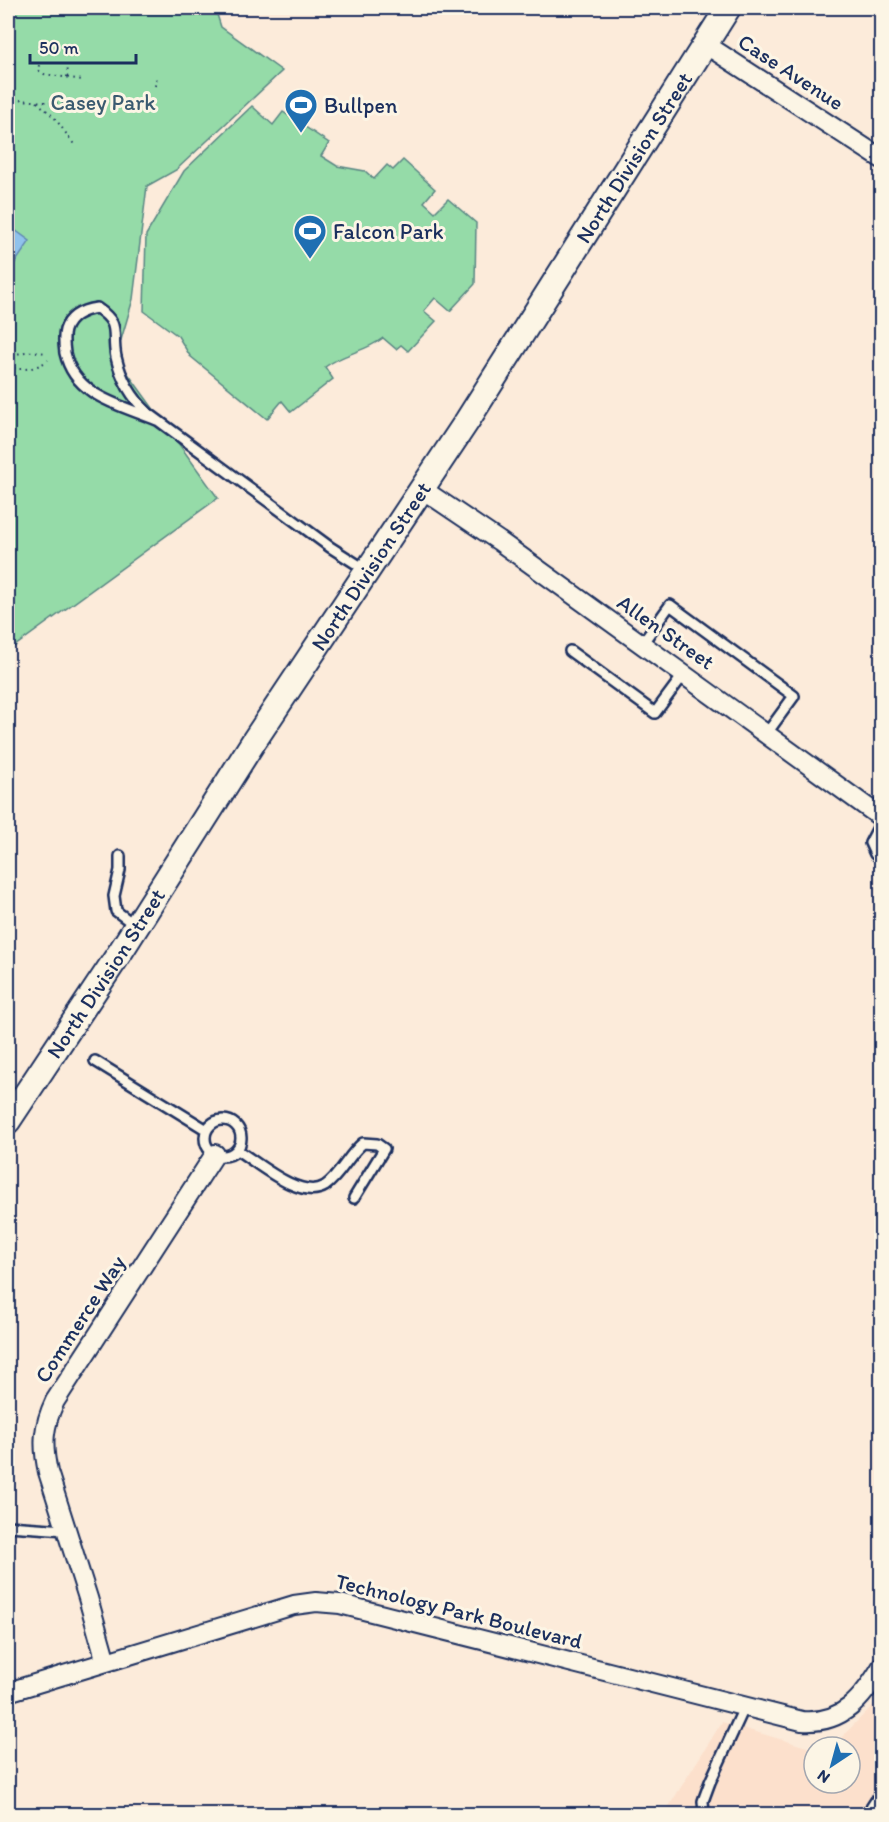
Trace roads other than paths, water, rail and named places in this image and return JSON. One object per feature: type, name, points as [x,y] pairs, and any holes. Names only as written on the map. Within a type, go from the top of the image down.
[{"type":"street","name":"North Division Street","points":[[8,1121],[254,741],[422,489],[728,8]]},
{"type":"street","name":"Case Avenue","points":[[705,44],[882,159]]},
{"type":"street","name":"Allen Street","points":[[422,489],[499,541],[882,819]]},
{"type":"street","name":"Commerce Way","points":[[106,1662],[44,1454],[47,1417],[61,1391],[215,1154]]},
{"type":"street","name":"Technology Park Boulevard","points":[[8,1692],[294,1605],[328,1602],[802,1721],[829,1719],[854,1705],[882,1666]]},
{"type":"lane","points":[[157,420],[90,392],[76,378],[68,366],[64,345],[65,329],[83,310],[97,308],[108,316],[116,332],[116,357],[127,387],[140,405],[157,420],[330,547],[368,572]]},
{"type":"lane","points":[[642,644],[670,605],[794,696],[766,733]]},
{"type":"lane","points":[[570,651],[655,713],[684,674]]},
{"type":"lane","points":[[882,819],[870,843],[875,854],[882,859]]},
{"type":"lane","points":[[120,856],[120,870],[114,896],[116,911],[136,926]]},
{"type":"lane","points":[[95,1061],[207,1131]]},
{"type":"lane","points":[[216,1122],[232,1123],[240,1132],[241,1138],[237,1150],[227,1156],[215,1154],[205,1141],[207,1131],[216,1122]]},
{"type":"lane","points":[[237,1150],[295,1187],[309,1190],[324,1186],[337,1174],[354,1150],[363,1143],[377,1144],[384,1149],[354,1198]]},
{"type":"lane","points":[[8,1526],[66,1530]]},
{"type":"lane","points":[[704,1815],[703,1801],[710,1782],[744,1708]]},
{"type":"lane","points":[[872,1813],[882,1791]]},
{"type":"water","points":[[8,225],[30,241],[8,273]]},
{"type":"place","name":"Bullpen","points":[[301,134]]},
{"type":"place","name":"Falcon Park","points":[[310,260]]},
{"type":"park label","name":"Casey Park","points":[[103,102]]}]
